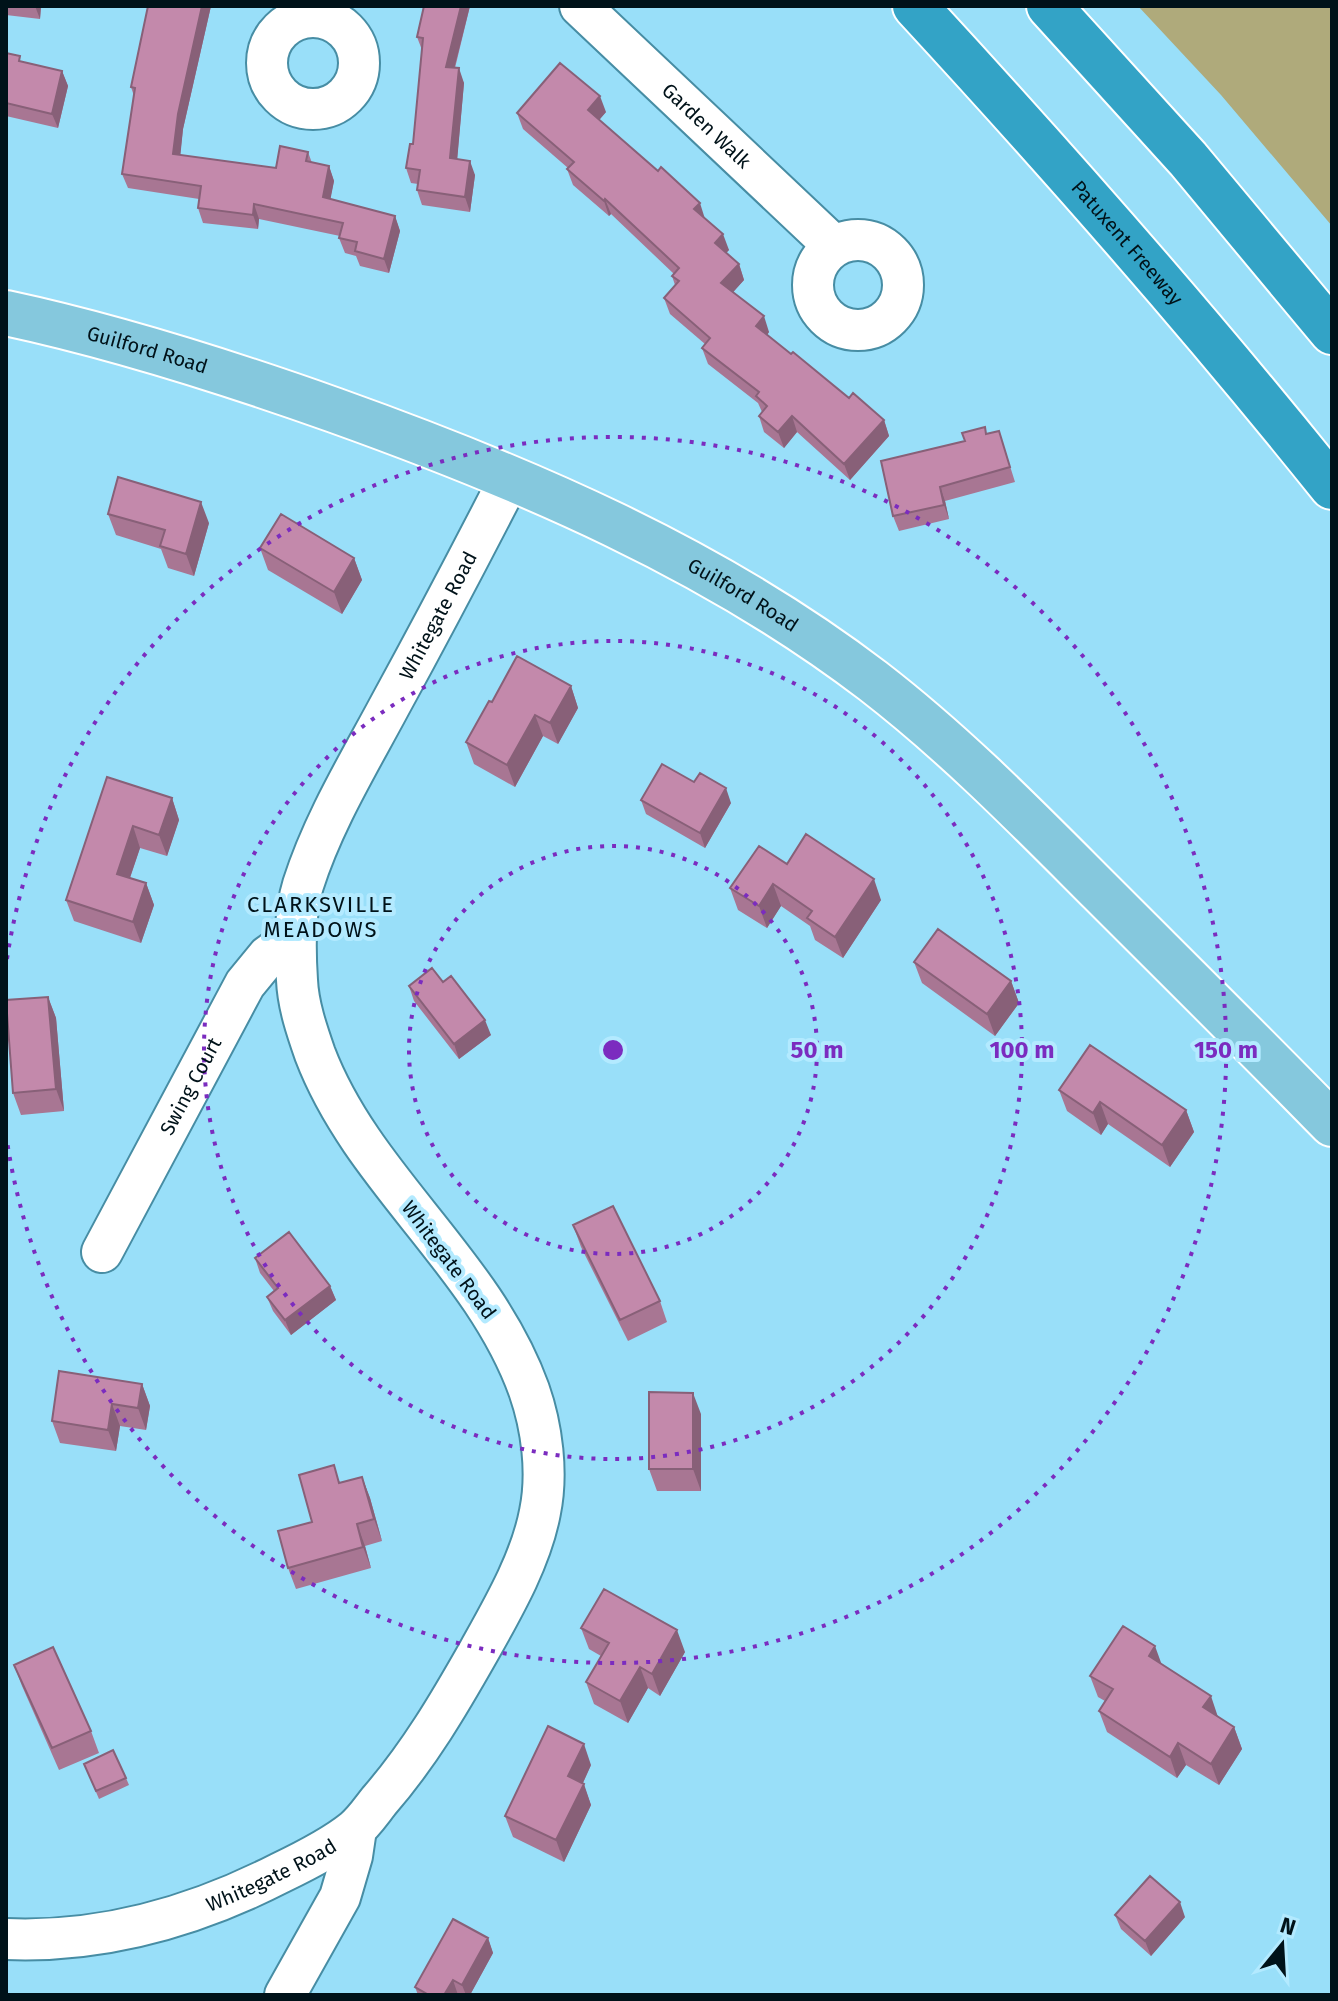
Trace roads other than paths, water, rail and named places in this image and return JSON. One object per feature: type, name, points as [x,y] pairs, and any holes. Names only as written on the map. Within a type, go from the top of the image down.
[{"type":"highway","name":"Patuxent Freeway","points":[[915,6],[1110,220],[1247,381],[1332,487]]},
{"type":"highway","points":[[1049,6],[1188,159],[1332,332]]},
{"type":"main road","name":"Guilford Road","points":[[6,313],[99,335],[250,381],[393,431],[600,517],[674,554],[803,631],[873,681],[1001,792],[1332,1124]]},
{"type":"street","name":"Garden Walk","points":[[580,6],[834,246]]},
{"type":"street","name":"Whitegate Road","points":[[6,1939],[93,1936],[194,1912],[284,1872],[356,1829],[406,1770],[439,1720],[492,1626],[529,1548],[541,1511],[544,1471],[540,1429],[529,1389],[502,1331],[468,1280],[350,1125],[326,1082],[308,1034],[297,985],[296,936],[302,889],[326,830],[510,478]]},
{"type":"street","name":"Swing Court","points":[[102,1252],[245,984],[268,956],[296,936]]},
{"type":"street","points":[[285,1995],[340,1897],[356,1829]]},
{"type":"district","name":"CLARKSVILLE MEADOWS","points":[[321,916]]}]
